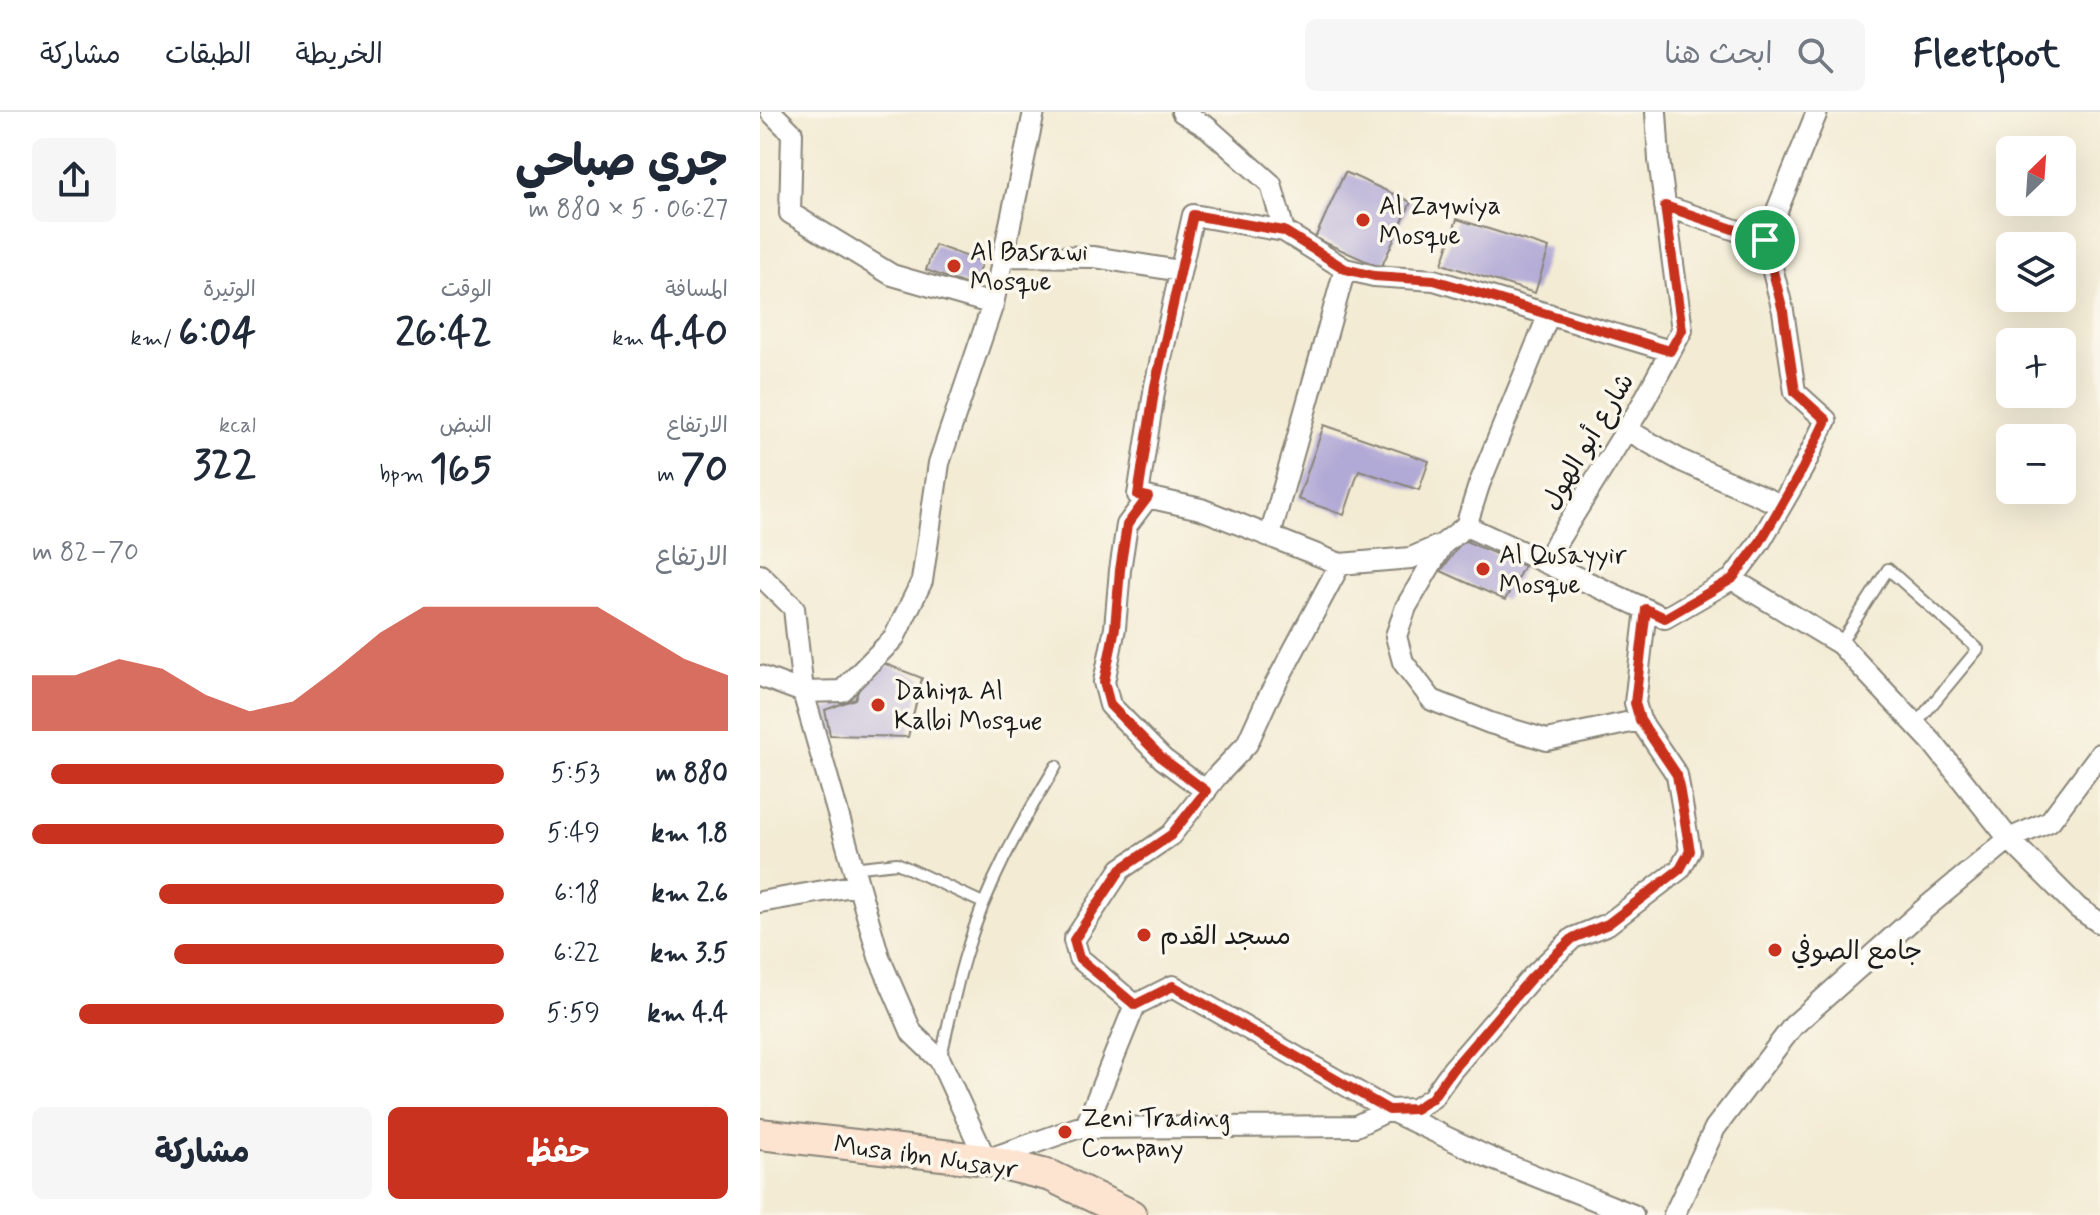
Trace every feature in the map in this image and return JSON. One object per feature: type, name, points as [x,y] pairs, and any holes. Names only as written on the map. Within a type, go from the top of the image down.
[{"type":"main road","name":"Musa ibn Nusayr","points":[[760,1134],[986,1160],[1051,1176],[1131,1215]]},
{"type":"street","points":[[771,112],[792,133],[790,213],[892,275],[993,304]]},
{"type":"street","points":[[760,676],[803,692],[842,691],[894,638],[922,581],[939,463],[993,304],[1034,112]]},
{"type":"street","points":[[1182,112],[1208,128],[1271,184],[1284,231]]},
{"type":"street","name":"شارع أبو الهول","points":[[1545,561],[1627,430],[1682,330],[1656,112]]},
{"type":"street","points":[[1466,526],[1665,618],[1732,579],[1760,542],[1826,420],[1795,392],[1783,311],[1765,240],[1817,112]]},
{"type":"street","points":[[1665,206],[1765,240]]},
{"type":"street","points":[[1549,314],[1479,485],[1466,526],[1443,544],[1411,558],[1340,564],[1201,509],[1138,495],[1155,386],[1193,215],[1284,231],[1345,269],[1374,276],[1434,280],[1549,314],[1670,351]]},
{"type":"street","points":[[1003,256],[1094,257],[1180,271]]},
{"type":"street","points":[[1270,536],[1345,269]]},
{"type":"street","points":[[1627,430],[1682,461],[1781,505]]},
{"type":"street","points":[[1148,497],[1127,525],[1115,628],[1104,682],[1110,705],[1163,759],[1206,791]]},
{"type":"street","points":[[1443,544],[1406,607],[1396,636],[1403,662],[1432,700],[1490,723],[1547,740],[1640,720]]},
{"type":"street","points":[[1135,1005],[1079,958],[1074,940],[1121,869],[1171,835],[1247,744],[1267,700],[1340,564]]},
{"type":"street","points":[[760,575],[794,608],[803,692],[879,957],[912,1033],[940,1060],[986,1160],[1077,1128],[1356,1126],[1389,1110],[1415,1109],[1432,1098],[1452,1070],[1532,977],[1573,938],[1608,924],[1680,869],[1690,851],[1677,775],[1640,720],[1635,703],[1646,609]]},
{"type":"street","points":[[1732,579],[1840,644],[1915,725],[2009,839],[2078,908],[2100,923]]},
{"type":"street","points":[[1674,1215],[1715,1128],[1793,1026],[1923,910],[2009,839],[2050,821],[2100,754]]},
{"type":"street","points":[[760,902],[855,877]]},
{"type":"street","points":[[1085,1128],[1135,1005],[1173,986],[1389,1110],[1488,1157],[1633,1215]]},
{"type":"lane","points":[[1840,644],[1888,569],[1978,649],[1915,725]]},
{"type":"lane","points":[[940,1060],[966,953],[983,903],[1023,819],[1056,766]]},
{"type":"lane","points":[[855,877],[897,863],[983,903]]},
{"type":"building","name":"Al Zaywiya Mosque","points":[[1345,172],[1411,202],[1381,268],[1315,238]]},
{"type":"building","points":[[1457,219],[1549,248],[1535,293],[1442,264]]},
{"type":"building","name":"Al Basrawi Mosque","points":[[935,245],[982,262],[973,287],[926,270]]},
{"type":"building","points":[[1324,425],[1429,461],[1419,490],[1359,470],[1344,515],[1298,499]]},
{"type":"building","name":"Al Qusayyir Mosque","points":[[1463,540],[1524,566],[1505,600],[1441,571]]},
{"type":"building","name":"Dahiya Al Kalbi Mosque","points":[[883,663],[922,678],[908,737],[830,735],[825,710],[855,699],[859,689]]},
{"type":"place","name":"Al Zaywiya Mosque","points":[[1363,220]]},
{"type":"place","name":"Al Basrawi Mosque","points":[[954,266]]},
{"type":"place","name":"Al Qusayyir Mosque","points":[[1483,569]]},
{"type":"place","name":"Dahiya Al Kalbi Mosque","points":[[878,705]]},
{"type":"place","name":"مسجد القدم","points":[[1144,935]]},
{"type":"place","name":"جامع الصوفي","points":[[1775,950]]},
{"type":"place","name":"Zeni Trading Company","points":[[1065,1132]]},
{"type":"route","points":[[1665,206],[1765,240],[1783,311],[1795,392],[1826,420],[1803,468],[1760,542],[1732,579],[1665,618],[1646,609],[1635,703],[1640,720],[1677,775],[1690,851],[1680,869],[1608,924],[1573,938],[1532,977],[1452,1070],[1432,1098],[1415,1109],[1389,1110],[1173,986],[1135,1005],[1079,958],[1074,940],[1121,869],[1171,835],[1206,791],[1163,759],[1110,705],[1104,682],[1115,628],[1127,525],[1148,497],[1138,495],[1155,386],[1193,215],[1284,231],[1345,269],[1374,276],[1434,280],[1670,351],[1682,330],[1665,206]]}]
